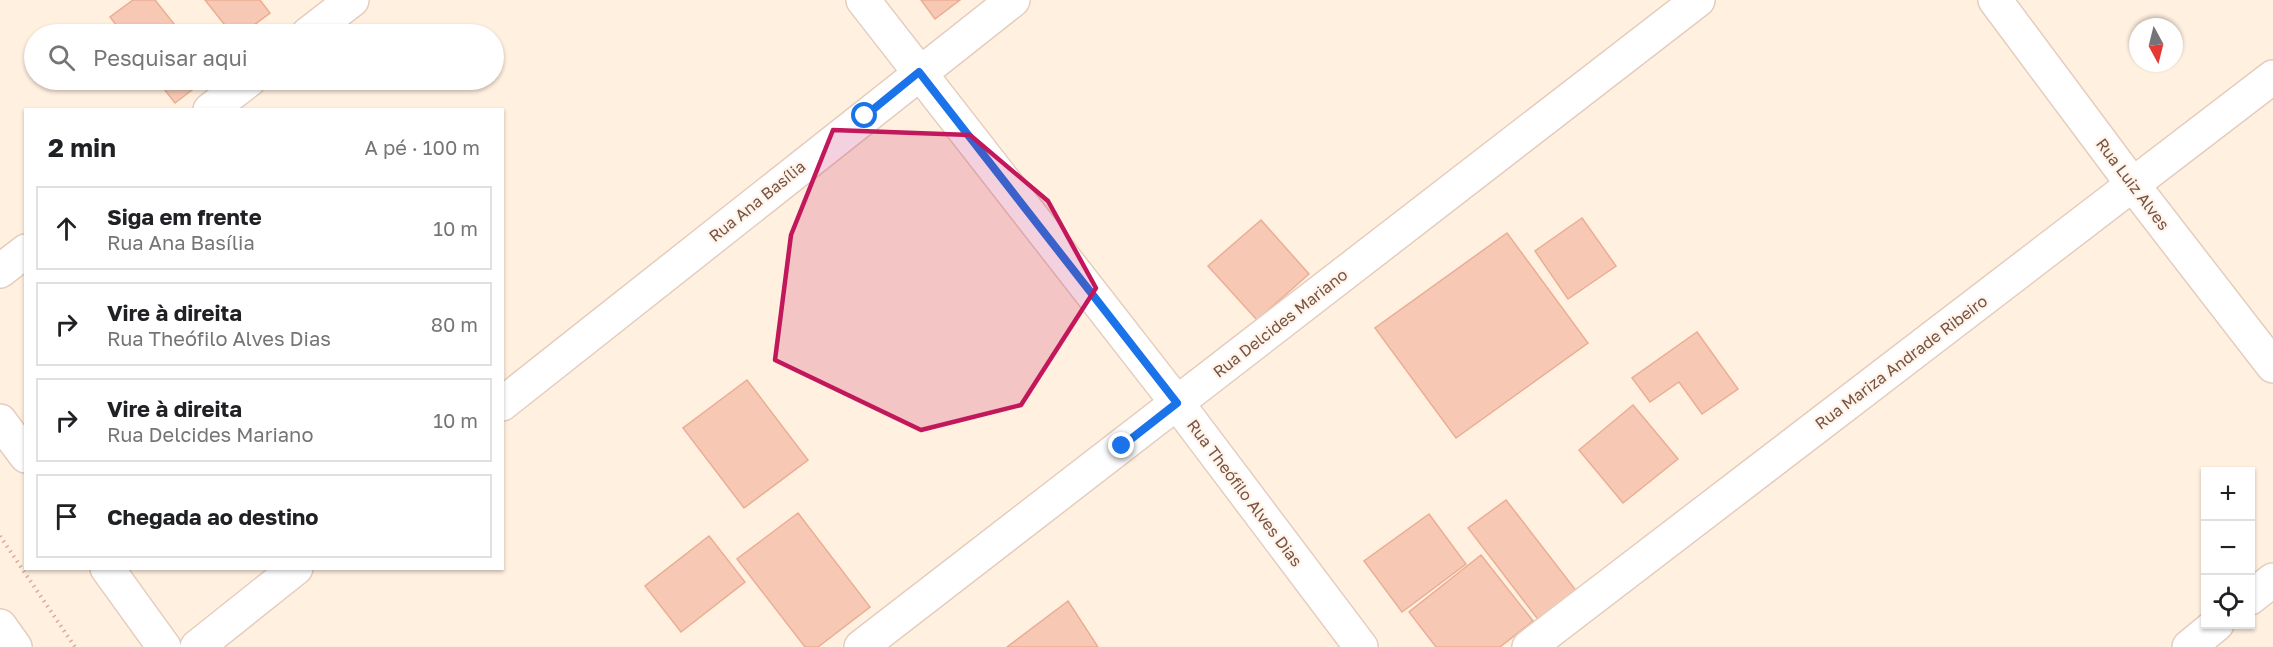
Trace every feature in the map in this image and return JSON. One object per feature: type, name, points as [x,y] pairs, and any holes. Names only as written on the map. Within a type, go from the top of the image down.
[{"type":"street","points":[[321,24],[352,0]]},
{"type":"street","name":"Rua Theófilo Alves Dias","points":[[863,0],[1177,403],[1360,647]]},
{"type":"street","name":"Rua Ana Basília","points":[[504,402],[1012,0]]},
{"type":"street","name":"Rua Delcides Mariano","points":[[861,647],[1698,0]]},
{"type":"street","name":"Rua Luiz Alves","points":[[1995,0],[2133,185],[2273,366]]},
{"type":"street","name":"Rua Mariza Andrade Ribeiro","points":[[1529,647],[2273,76]]},
{"type":"street","points":[[213,108],[236,90]]},
{"type":"street","points":[[0,271],[24,253]]},
{"type":"street","points":[[0,421],[24,453]]},
{"type":"street","points":[[108,570],[164,647]]},
{"type":"street","points":[[197,647],[293,570]]},
{"type":"street","points":[[2255,594],[2273,580]]},
{"type":"street","points":[[0,626],[15,647]]},
{"type":"street","points":[[2189,647],[2211,629]]},
{"type":"path","points":[[0,536],[75,647]]},
{"type":"highlighted area","points":[[833,130],[970,135],[1048,201],[1096,288],[1021,405],[921,430],[775,360],[791,235]]},
{"type":"building","points":[[133,0],[155,0],[174,24],[115,24],[110,17]]},
{"type":"building","points":[[205,0],[260,0],[270,13],[255,24],[224,24]]},
{"type":"building","points":[[921,0],[960,0],[935,19]]},
{"type":"building","points":[[165,90],[192,90],[175,103]]},
{"type":"building","points":[[1582,218],[1616,266],[1568,299],[1535,251]]},
{"type":"building","points":[[1261,220],[1309,274],[1257,320],[1208,266]]},
{"type":"building","points":[[1507,233],[1588,343],[1456,438],[1375,328]]},
{"type":"building","points":[[1697,332],[1738,389],[1702,414],[1679,382],[1650,402],[1632,378]]},
{"type":"building","points":[[747,380],[808,460],[744,508],[683,428]]},
{"type":"building","points":[[1633,405],[1678,459],[1623,503],[1579,450]]},
{"type":"building","points":[[1506,500],[1578,593],[1540,622],[1468,528]]},
{"type":"building","points":[[798,513],[870,607],[818,647],[805,647],[737,559]]},
{"type":"building","points":[[1429,514],[1466,564],[1402,612],[1364,561]]},
{"type":"building","points":[[709,536],[745,582],[681,632],[645,586]]},
{"type":"building","points":[[1481,555],[1533,621],[1500,647],[1436,647],[1409,612]]},
{"type":"building","points":[[1068,601],[1098,647],[1007,647]]},
{"type":"route","points":[[865,116],[919,72],[1177,403],[1122,446]]}]
